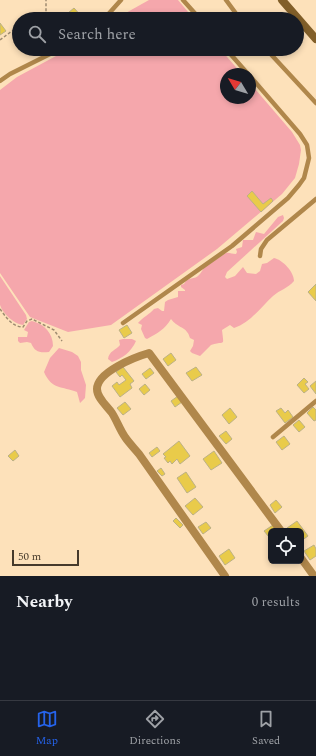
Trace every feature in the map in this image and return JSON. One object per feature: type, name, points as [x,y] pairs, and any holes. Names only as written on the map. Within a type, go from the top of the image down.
[{"type":"main road","points":[[282,0],[292,12]]},
{"type":"main road","points":[[304,25],[316,39]]},
{"type":"street","points":[[225,576],[139,454],[124,436],[99,396],[99,382],[105,376],[125,362],[149,353],[279,528]]},
{"type":"street","points":[[304,562],[314,576]]},
{"type":"lane","points":[[110,12],[121,0]]},
{"type":"lane","points":[[183,0],[194,12]]},
{"type":"lane","points":[[226,0],[235,12]]},
{"type":"lane","points":[[0,81],[10,74],[46,56]]},
{"type":"lane","points":[[232,56],[243,68]]},
{"type":"lane","points":[[272,56],[316,103]]},
{"type":"lane","points":[[122,323],[232,246],[288,198],[304,178],[309,158],[308,145],[256,83]]},
{"type":"lane","points":[[260,256],[263,246],[267,240],[316,199]]},
{"type":"lane","points":[[274,437],[316,401]]},
{"type":"path","points":[[46,0],[46,12]]},
{"type":"path","points":[[0,40],[12,31]]},
{"type":"path","points":[[0,309],[14,325],[23,327],[27,321],[32,319],[54,330],[62,341]]},
{"type":"shaded area","points":[[149,0],[178,0],[188,12],[128,12]]},
{"type":"shaded area","points":[[56,56],[226,56],[237,68],[220,68],[220,104],[256,104],[256,90],[292,132],[300,145],[301,150],[299,164],[295,178],[282,194],[217,249],[111,325],[68,332],[30,317],[0,273],[0,90],[17,77]]},
{"type":"shaded area","points":[[283,215],[283,221],[227,272],[225,277],[227,279],[235,276],[243,267],[247,273],[256,274],[260,271],[262,264],[267,263],[274,258],[281,261],[290,270],[294,278],[292,283],[273,296],[255,314],[240,326],[234,328],[230,325],[222,330],[223,341],[211,345],[200,356],[190,351],[194,340],[190,338],[186,330],[171,319],[166,326],[155,335],[147,339],[145,338],[141,329],[142,325],[138,323],[142,319],[154,309],[158,308],[164,311],[165,302],[178,297],[178,291],[185,291],[181,285],[187,280],[200,274],[205,267],[225,254],[236,254],[236,249],[242,247],[243,240],[253,240],[256,232],[264,234],[278,217]]},
{"type":"shaded area","points":[[0,276],[26,315],[27,319],[23,325],[13,321],[1,308]]},
{"type":"shaded area","points":[[32,321],[40,324],[50,333],[53,346],[49,352],[38,351],[31,343],[20,343],[18,341],[18,337],[27,337],[28,332],[24,330],[29,322]]},
{"type":"shaded area","points":[[132,339],[136,341],[126,354],[120,359],[112,362],[108,359],[109,356],[111,352],[120,345],[119,340]]},
{"type":"shaded area","points":[[59,348],[72,352],[78,356],[81,362],[81,370],[86,385],[85,398],[80,403],[77,392],[54,385],[50,382],[44,372],[50,358]]},
{"type":"building","points":[[74,8],[78,12],[69,12]]},
{"type":"building","points":[[0,23],[6,31],[0,35]]},
{"type":"building","points":[[252,191],[263,204],[271,198],[273,201],[261,212],[247,196]]},
{"type":"building","points":[[316,284],[316,301],[308,292]]},
{"type":"building","points":[[127,325],[132,333],[124,338],[119,330]]},
{"type":"building","points":[[171,353],[176,360],[168,366],[163,359]]},
{"type":"building","points":[[123,367],[134,381],[130,384],[132,388],[120,397],[112,386],[117,382],[119,385],[126,380],[122,375],[120,377],[116,372]]},
{"type":"building","points":[[196,367],[202,375],[192,381],[186,373]]},
{"type":"building","points":[[150,368],[154,373],[146,379],[142,374]]},
{"type":"building","points":[[304,378],[308,382],[305,384],[309,389],[304,393],[297,385]]},
{"type":"building","points":[[316,381],[316,394],[310,386]]},
{"type":"building","points":[[145,384],[150,390],[144,395],[139,389]]},
{"type":"building","points":[[178,396],[182,402],[175,407],[171,401]]},
{"type":"building","points":[[125,402],[131,409],[123,415],[117,408]]},
{"type":"building","points":[[313,407],[316,410],[316,420],[314,421],[307,413]]},
{"type":"building","points":[[230,408],[237,417],[229,424],[222,415]]},
{"type":"building","points":[[281,408],[285,413],[288,410],[293,417],[285,423],[276,411]]},
{"type":"building","points":[[299,420],[305,427],[299,432],[293,425]]},
{"type":"building","points":[[226,431],[232,439],[226,444],[219,436]]},
{"type":"building","points":[[284,436],[290,444],[282,450],[276,442]]},
{"type":"building","points":[[179,441],[190,456],[180,464],[177,459],[172,464],[170,461],[168,463],[163,454]]},
{"type":"building","points":[[157,447],[160,451],[152,457],[149,453]]},
{"type":"building","points":[[15,450],[19,456],[13,461],[8,456]]},
{"type":"building","points":[[214,451],[222,463],[211,470],[203,459]]},
{"type":"building","points":[[161,468],[165,474],[162,476],[157,471]]},
{"type":"building","points":[[186,472],[196,487],[187,493],[177,478]]},
{"type":"building","points":[[195,498],[203,507],[193,515],[185,506]]},
{"type":"building","points":[[276,500],[282,507],[275,513],[270,505]]},
{"type":"building","points":[[176,518],[183,525],[180,528],[173,521]]},
{"type":"building","points":[[297,521],[302,528],[287,528]]},
{"type":"building","points":[[206,522],[211,528],[203,534],[198,527]]},
{"type":"building","points":[[268,528],[268,536],[264,531]]},
{"type":"building","points":[[304,531],[308,536],[304,539]]},
{"type":"building","points":[[314,545],[316,549],[316,556],[310,560],[304,551]]},
{"type":"building","points":[[229,549],[235,558],[225,565],[219,556]]}]
